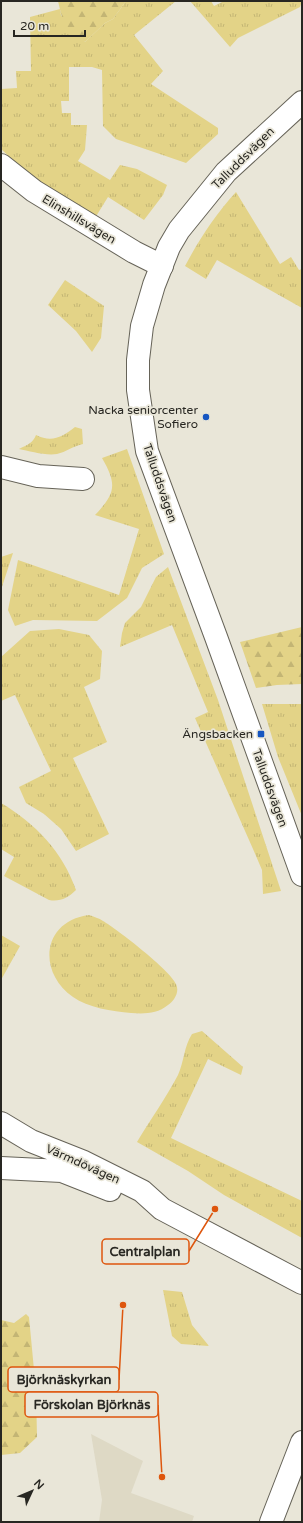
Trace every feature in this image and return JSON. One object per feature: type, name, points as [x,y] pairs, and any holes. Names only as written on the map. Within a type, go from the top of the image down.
[{"type":"street","name":"Talluddsvägen","points":[[302,102],[226,172],[179,230],[169,247],[154,285],[142,326],[138,360],[138,390],[147,451],[302,875]]},
{"type":"street","name":"Elinshillsvägen","points":[[1,165],[34,191],[134,252],[162,266]]},
{"type":"street","points":[[1,467],[38,476],[83,479]]},
{"type":"street","name":"Värmdövägen","points":[[1,1123],[31,1141],[84,1162],[142,1191],[162,1209]]},
{"type":"street","name":"Värmdövägen","points":[[1,1168],[62,1171],[96,1183],[136,1202],[162,1209],[302,1283]]},
{"type":"street","points":[[271,1522],[302,1442]]},
{"type":"shaded area","points":[[91,1434],[143,1461],[131,1493],[194,1516],[192,1522],[99,1522],[102,1500]]},
{"type":"green space","points":[[58,1],[126,1],[113,19],[105,23],[85,42],[73,33],[66,25]]},
{"type":"green space","points":[[126,1],[176,1],[134,35],[163,71],[151,84],[218,128],[218,134],[186,163],[116,139],[103,126],[102,70],[92,67],[69,67],[69,101],[61,101],[62,113],[71,113],[71,125],[87,125],[85,150],[78,161],[110,180],[120,165],[137,169],[167,185],[163,195],[144,220],[108,197],[95,218],[26,172],[1,149],[1,89],[17,88],[16,71],[31,71],[30,17],[60,9],[61,15],[85,42],[105,23],[113,19]]},
{"type":"green space","points":[[190,1],[211,1],[214,6],[224,1],[302,1],[300,7],[238,38],[230,47]]},
{"type":"green space","points":[[236,192],[280,264],[291,257],[299,270],[302,269],[302,308],[217,260],[206,279],[185,266],[208,227]]},
{"type":"green space","points":[[65,280],[104,306],[101,338],[92,352],[76,331],[48,305]]},
{"type":"green space","points":[[75,427],[82,429],[83,444],[63,452],[48,454],[19,449],[31,442],[36,435],[47,439],[57,438],[66,434]]},
{"type":"green space","points":[[127,449],[164,554],[142,568],[127,598],[97,621],[33,620],[15,626],[8,610],[18,560],[119,595],[139,529],[95,515],[107,500],[112,488],[110,475],[102,458]]},
{"type":"green space","points":[[13,553],[1,590],[1,557]]},
{"type":"green space","points":[[168,567],[218,700],[281,891],[263,894],[262,870],[195,718],[208,712],[172,625],[120,647],[125,623],[141,607],[156,577]]},
{"type":"green space","points":[[302,627],[302,684],[256,688],[240,642]]},
{"type":"green space","points":[[59,629],[89,635],[102,651],[100,679],[84,687],[107,742],[73,758],[109,834],[76,851],[61,829],[44,814],[26,803],[19,787],[51,771],[15,695],[1,701],[1,657],[30,631]]},
{"type":"green space","points":[[262,704],[302,704],[302,816],[278,757]]},
{"type":"green space","points":[[1,803],[36,829],[56,851],[64,863],[76,890],[70,895],[60,900],[49,900],[4,876],[14,857],[1,849]]},
{"type":"green space","points":[[89,915],[98,918],[120,932],[154,960],[172,978],[176,984],[177,990],[176,996],[170,1003],[164,1008],[150,1013],[116,1011],[100,1008],[79,1001],[61,987],[50,962],[50,949],[54,937],[62,927],[73,919]]},
{"type":"green space","points":[[1,935],[20,946],[1,980]]},
{"type":"green space","points":[[202,1031],[243,1067],[241,1075],[208,1059],[171,1138],[302,1201],[302,1238],[224,1195],[188,1171],[137,1142],[178,1075],[189,1039],[192,1034]]},
{"type":"green space","points":[[163,1290],[182,1292],[192,1325],[209,1346],[181,1344],[172,1336]]},
{"type":"green space","points":[[26,1314],[29,1317],[36,1391],[37,1437],[20,1453],[1,1455],[1,1320],[14,1323]]},
{"type":"place","name":"Nacka seniorcenter Sofiero","points":[[206,417]]},
{"type":"place","name":"Ängsbacken","points":[[261,734]]},
{"type":"place","name":"Centralplan","points":[[215,1209]]},
{"type":"place","name":"Björknäskyrkan","points":[[123,1305]]},
{"type":"place","name":"Förskolan Björknäs","points":[[162,1477]]}]
